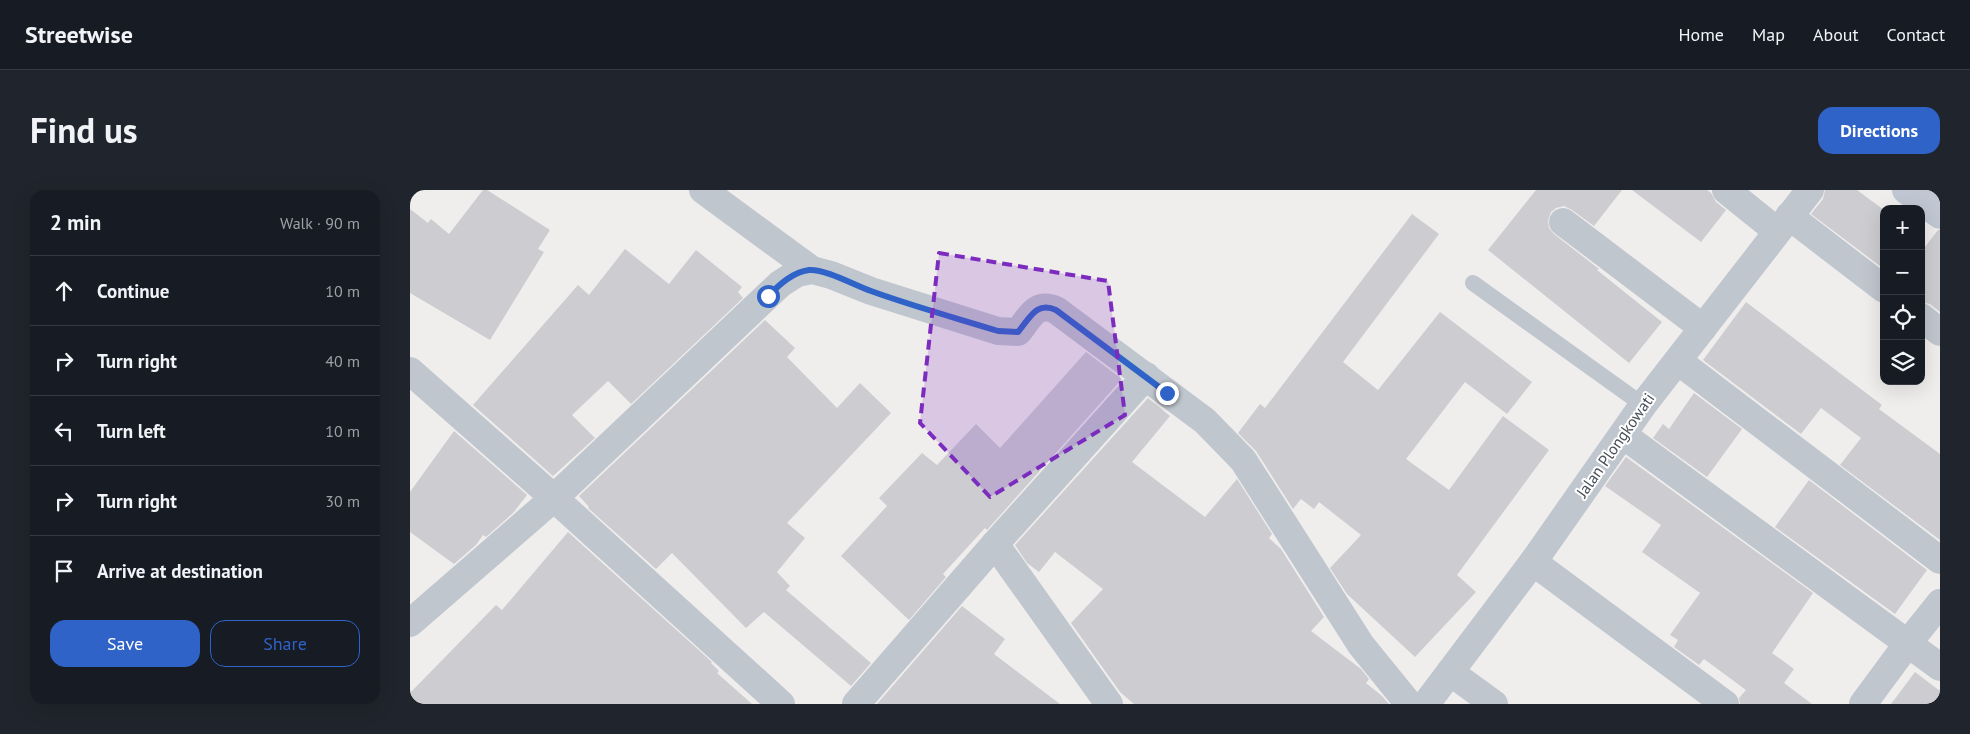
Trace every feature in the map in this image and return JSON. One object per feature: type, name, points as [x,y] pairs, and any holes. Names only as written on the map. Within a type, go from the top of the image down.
[{"type":"street","points":[[703,190],[812,270],[831,275],[871,291],[998,331],[1018,332],[1038,308],[1047,306],[1056,310],[1205,421],[1243,460],[1361,645],[1408,704]]},
{"type":"street","points":[[1726,190],[1880,286]]},
{"type":"street","name":"Jalan Plongkowati","points":[[1426,704],[1533,562],[1643,405],[1810,190]]},
{"type":"street","points":[[1906,190],[1940,214]]},
{"type":"street","points":[[1563,222],[1703,328]]},
{"type":"street","points":[[410,623],[554,498],[780,284],[797,273],[812,270]]},
{"type":"street","points":[[1925,321],[1940,332]]},
{"type":"street","points":[[1678,361],[1940,560]]},
{"type":"street","points":[[410,370],[781,704]]},
{"type":"street","points":[[856,704],[995,544],[1146,376]]},
{"type":"street","points":[[1623,435],[1940,667]]},
{"type":"street","points":[[995,544],[1109,704]]},
{"type":"street","points":[[1533,562],[1725,704]]},
{"type":"street","points":[[1863,704],[1940,603]]},
{"type":"street","points":[[1450,672],[1494,704]]},
{"type":"lane","points":[[1474,284],[1643,405]]},
{"type":"highlighted area","points":[[939,253],[1108,281],[1125,415],[990,497],[920,423]]},
{"type":"building","points":[[483,190],[487,190],[550,230],[538,249],[544,252],[490,340],[410,293],[410,209],[428,223],[431,219],[449,234]]},
{"type":"building","points":[[1536,190],[1622,190],[1594,226],[1564,206],[1556,208],[1551,212],[1548,221],[1549,228],[1554,234],[1662,322],[1629,363],[1488,250]]},
{"type":"building","points":[[1632,190],[1707,190],[1716,202],[1726,210],[1701,242]]},
{"type":"building","points":[[1825,190],[1857,190],[1880,207],[1880,266],[1811,214],[1823,199]]},
{"type":"building","points":[[1412,214],[1439,234],[1343,362],[1378,390],[1440,312],[1532,382],[1507,414],[1465,382],[1406,459],[1449,490],[1503,416],[1549,450],[1457,575],[1476,592],[1415,657],[1347,594],[1330,568],[1361,535],[1319,502],[1314,509],[1301,499],[1293,509],[1256,451],[1238,433],[1260,404],[1265,408]]},
{"type":"building","points":[[1940,230],[1940,312],[1930,304],[1925,303],[1925,247]]},
{"type":"building","points":[[625,249],[669,284],[696,250],[742,287],[738,292],[743,298],[631,404],[608,381],[572,415],[595,438],[553,476],[473,405],[578,285],[589,295]]},
{"type":"building","points":[[1746,302],[1882,405],[1879,409],[1940,454],[1940,540],[1840,465],[1861,438],[1821,408],[1801,434],[1703,360]]},
{"type":"building","points":[[765,320],[795,348],[787,357],[837,408],[860,383],[891,413],[787,523],[805,538],[777,572],[790,586],[786,590],[871,663],[851,686],[764,612],[746,628],[672,553],[656,569],[588,508],[579,496]]},
{"type":"building","points":[[1086,352],[1122,379],[987,530],[985,528],[943,574],[946,577],[909,620],[841,556],[887,506],[879,498],[922,453],[937,465],[976,424],[1000,448]]},
{"type":"building","points":[[1694,393],[1742,429],[1707,477],[1653,438],[1663,424],[1669,429]]},
{"type":"building","points":[[1148,398],[1170,416],[1132,462],[1205,517],[1237,479],[1272,534],[1269,538],[1281,549],[1324,617],[1311,631],[1361,669],[1369,679],[1366,683],[1389,704],[1134,704],[1120,692],[1071,623],[1103,589],[1055,552],[1039,572],[1027,563],[1015,545]]},
{"type":"building","points":[[454,431],[527,495],[513,513],[486,537],[483,535],[476,545],[454,564],[410,532],[410,492]]},
{"type":"building","points":[[1626,457],[1813,593],[1772,653],[1794,669],[1784,683],[1812,704],[1740,704],[1739,698],[1746,690],[1704,659],[1699,665],[1674,647],[1678,640],[1670,635],[1700,593],[1642,552],[1661,525],[1605,486]]},
{"type":"building","points":[[1809,480],[1927,570],[1895,614],[1775,527]]},
{"type":"building","points":[[568,532],[712,662],[719,671],[717,673],[752,704],[410,704],[410,693],[496,605],[502,610]]},
{"type":"building","points":[[962,606],[1005,639],[994,654],[1060,704],[877,704]]},
{"type":"building","points":[[1915,672],[1940,691],[1940,704],[1891,704]]},
{"type":"route","points":[[768,296],[780,284],[797,273],[812,270],[831,275],[871,291],[998,331],[1018,332],[1038,308],[1047,306],[1056,310],[1167,393]]}]
